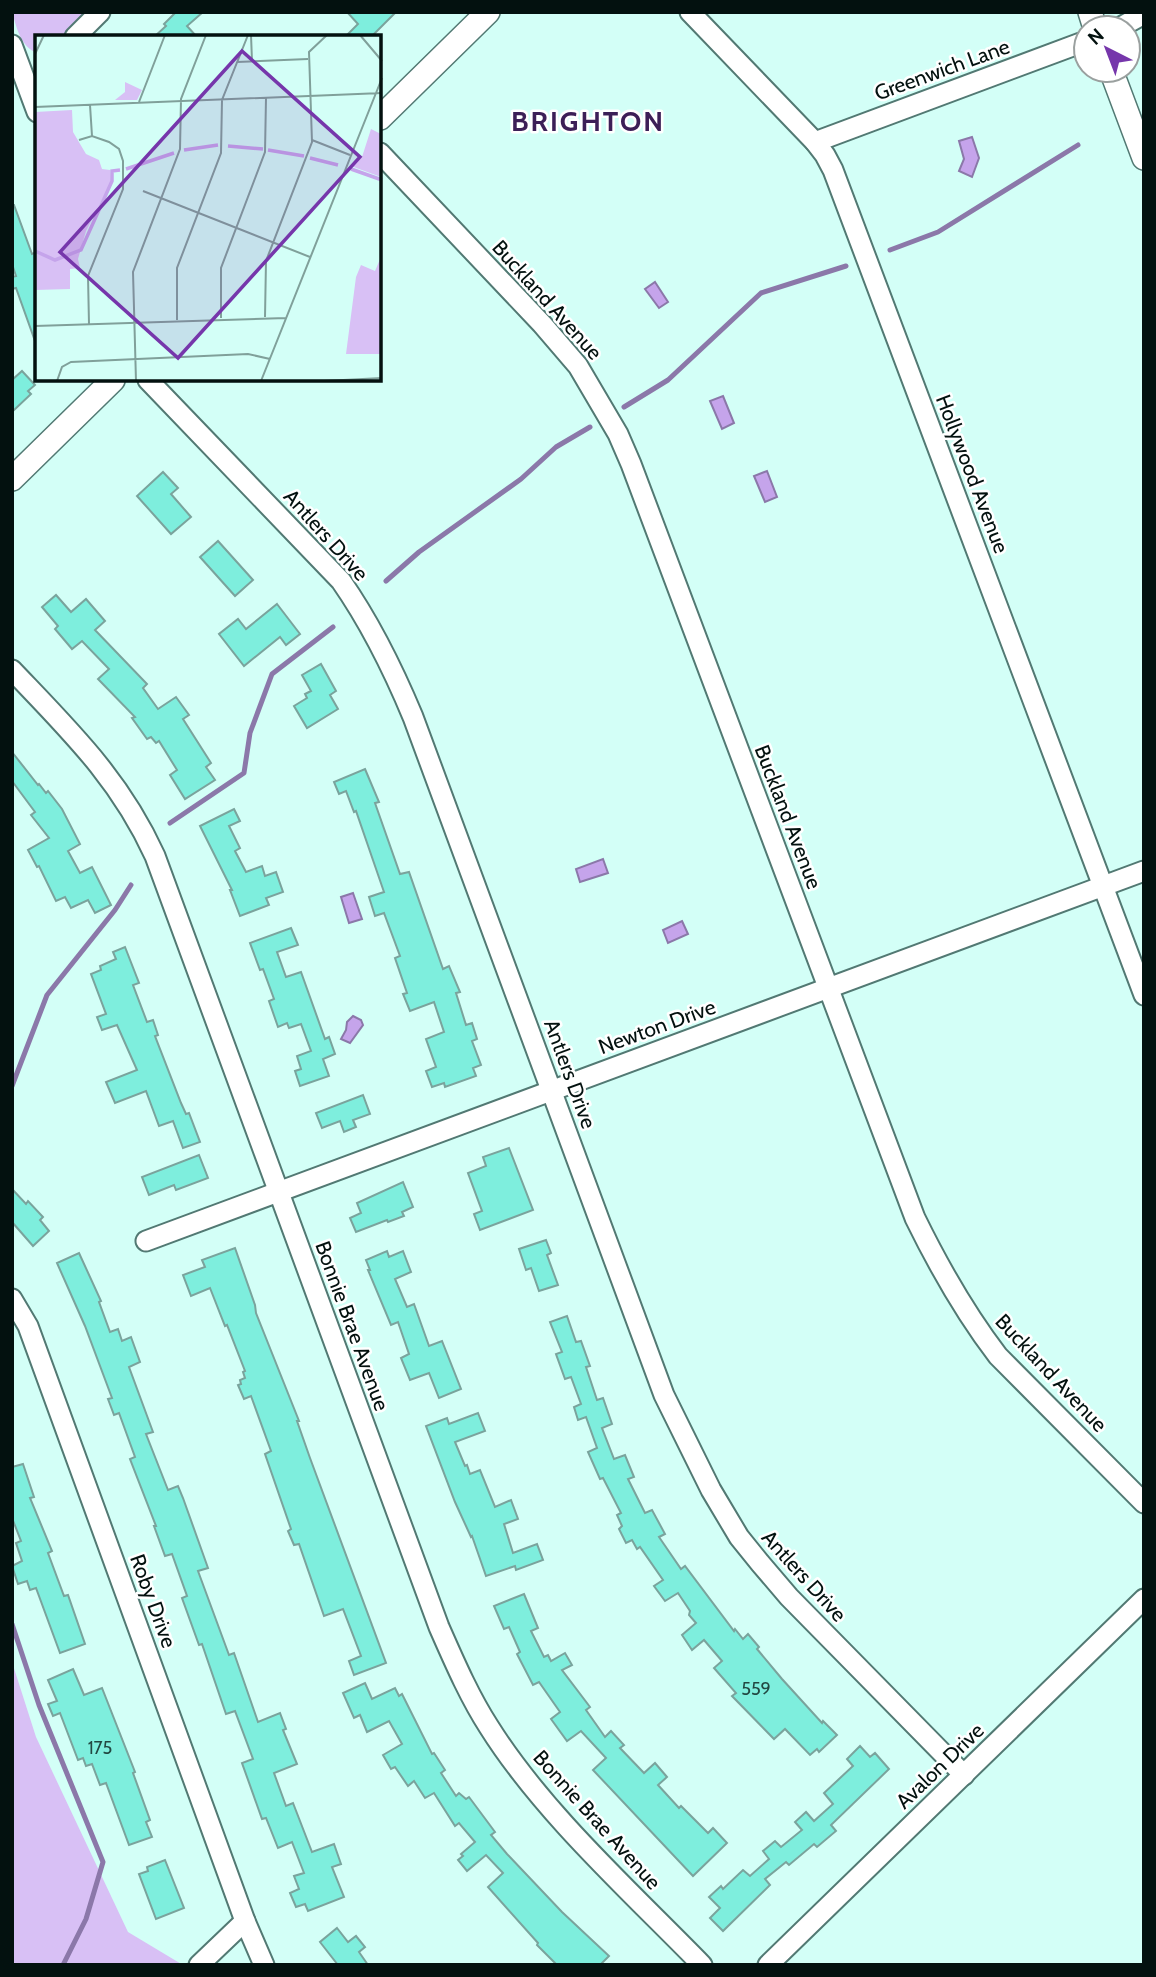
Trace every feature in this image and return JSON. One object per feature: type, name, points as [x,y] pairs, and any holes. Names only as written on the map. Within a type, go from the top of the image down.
[{"type":"main road","points":[[382,116],[488,12]]},
{"type":"main road","points":[[1116,84],[1144,158]]},
{"type":"main road","points":[[12,479],[111,382]]},
{"type":"street","points":[[77,35],[100,12]]},
{"type":"street","name":"Hollywood Avenue","points":[[690,12],[815,142],[833,170],[1144,995]]},
{"type":"street","points":[[12,45],[31,78],[35,101]]},
{"type":"street","name":"Greenwich Lane","points":[[815,142],[1072,46]]},
{"type":"street","name":"Buckland Avenue","points":[[382,155],[542,324],[578,366],[618,434],[915,1218],[957,1297],[998,1356],[1144,1503]]},
{"type":"street","name":"Antlers Drive","points":[[150,382],[341,581],[386,654],[418,730],[664,1395],[725,1515],[789,1597],[964,1775]]},
{"type":"street","name":"Bonnie Brae Avenue","points":[[12,670],[88,750],[112,780],[143,830],[155,856],[439,1627],[472,1699],[505,1751],[545,1801],[702,1965]]},
{"type":"street","name":"Newton Drive","points":[[146,1241],[1144,871]]},
{"type":"street","name":"Roby Drive","points":[[12,1299],[28,1326],[245,1921],[264,1965]]},
{"type":"street","name":"Avalon Drive","points":[[768,1965],[1144,1600]]},
{"type":"street","points":[[199,1965],[245,1921]]},
{"type":"shaded area","points":[[12,12],[88,12],[63,35],[35,35],[35,52],[23,41]]},
{"type":"shaded area","points":[[972,137],[979,158],[972,177],[959,171],[964,159],[959,141]]},
{"type":"shaded area","points":[[655,282],[668,302],[659,308],[645,289]]},
{"type":"shaded area","points":[[723,396],[734,423],[722,429],[710,401]]},
{"type":"shaded area","points":[[767,471],[777,497],[765,502],[754,476]]},
{"type":"shaded area","points":[[603,859],[608,873],[580,882],[576,869]]},
{"type":"shaded area","points":[[353,893],[362,919],[349,923],[341,897]]},
{"type":"shaded area","points":[[682,921],[688,934],[668,943],[663,930]]},
{"type":"shaded area","points":[[353,1016],[361,1020],[363,1025],[350,1043],[341,1039],[347,1022]]},
{"type":"shaded area","points":[[12,1662],[36,1737],[128,1932],[183,1965],[12,1965]]},
{"type":"building","points":[[176,12],[203,12],[187,26],[195,35],[156,35],[166,26],[164,24]]},
{"type":"building","points":[[347,12],[396,12],[373,35],[347,35],[358,24]]},
{"type":"building","points":[[14,205],[32,254],[35,253],[35,341],[16,288],[12,289],[12,277],[16,276],[12,264]]},
{"type":"building","points":[[22,371],[35,385],[28,391],[31,394],[12,412],[12,380]]},
{"type":"building","points":[[163,472],[178,488],[171,494],[191,517],[171,534],[137,496]]},
{"type":"building","points":[[218,541],[253,580],[235,596],[200,557]]},
{"type":"building","points":[[56,595],[71,612],[86,599],[105,621],[95,630],[147,684],[143,688],[158,709],[176,697],[189,715],[183,719],[211,763],[206,767],[215,780],[185,799],[170,775],[177,770],[159,741],[156,743],[151,737],[147,739],[132,718],[135,717],[98,679],[109,669],[82,641],[72,649],[55,629],[58,626],[42,607]]},
{"type":"building","points":[[277,604],[300,634],[286,645],[280,637],[244,666],[219,634],[238,619],[246,629]]},
{"type":"building","points":[[321,664],[336,691],[330,695],[338,709],[307,728],[294,706],[307,698],[305,694],[311,691],[302,675]]},
{"type":"building","points":[[12,752],[38,785],[46,793],[48,791],[62,809],[80,844],[68,851],[80,873],[92,867],[111,905],[95,913],[88,900],[71,908],[65,897],[56,901],[28,850],[49,838],[31,815],[35,812],[12,781]]},
{"type":"building","points":[[365,769],[379,802],[375,803],[400,874],[409,872],[443,969],[449,966],[460,992],[456,993],[466,1025],[472,1023],[477,1039],[472,1041],[481,1065],[473,1068],[476,1076],[445,1087],[444,1083],[432,1087],[426,1071],[436,1067],[426,1039],[444,1032],[434,1002],[410,1011],[403,994],[407,993],[395,958],[400,956],[384,913],[375,916],[369,897],[384,892],[356,811],[354,812],[346,791],[339,794],[334,782]]},
{"type":"building","points":[[234,809],[240,821],[229,826],[240,848],[235,851],[246,872],[262,866],[265,876],[276,872],[283,892],[266,898],[269,905],[240,916],[232,890],[200,826]]},
{"type":"building","points":[[291,928],[298,945],[277,952],[286,977],[301,972],[325,1039],[329,1037],[335,1054],[323,1059],[329,1076],[300,1086],[295,1071],[301,1069],[297,1056],[311,1051],[301,1024],[289,1028],[287,1023],[278,1027],[269,1001],[274,999],[250,943]]},
{"type":"building","points":[[125,947],[139,983],[133,985],[147,1022],[153,1020],[158,1035],[155,1036],[181,1103],[186,1114],[189,1113],[200,1142],[183,1148],[173,1121],[159,1126],[146,1091],[115,1103],[106,1082],[137,1070],[117,1025],[102,1030],[97,1017],[106,1014],[91,974],[101,970],[100,966],[116,959],[113,952]]},
{"type":"building","points":[[363,1095],[370,1114],[353,1120],[356,1127],[344,1132],[340,1121],[322,1128],[316,1113]]},
{"type":"building","points":[[509,1148],[533,1210],[480,1230],[474,1214],[482,1211],[468,1173],[486,1166],[483,1157]]},
{"type":"building","points":[[199,1155],[208,1178],[176,1190],[174,1185],[149,1195],[142,1177]]},
{"type":"building","points":[[403,1182],[413,1207],[402,1212],[404,1216],[356,1232],[350,1218],[361,1213],[357,1203]]},
{"type":"building","points":[[12,1189],[43,1217],[40,1220],[49,1231],[33,1246],[12,1222]]},
{"type":"building","points":[[546,1240],[551,1253],[547,1255],[558,1285],[539,1291],[531,1268],[526,1270],[519,1249]]},
{"type":"building","points":[[235,1248],[256,1313],[299,1421],[310,1458],[386,1663],[354,1675],[349,1661],[361,1656],[343,1609],[324,1616],[299,1544],[294,1545],[288,1531],[291,1529],[265,1454],[271,1451],[251,1396],[244,1399],[238,1385],[241,1384],[240,1380],[245,1378],[245,1371],[227,1325],[225,1326],[210,1288],[191,1296],[183,1275],[205,1267],[202,1260]]},
{"type":"building","points":[[387,1251],[389,1257],[403,1251],[411,1272],[395,1279],[407,1307],[414,1304],[429,1346],[442,1341],[461,1389],[439,1398],[429,1373],[410,1380],[401,1358],[409,1354],[398,1322],[391,1325],[366,1260]]},
{"type":"building","points":[[79,1253],[101,1301],[99,1302],[110,1332],[118,1329],[122,1341],[131,1337],[140,1362],[129,1367],[153,1432],[146,1434],[168,1490],[178,1486],[183,1498],[208,1568],[198,1571],[229,1655],[234,1653],[258,1722],[280,1713],[286,1729],[283,1730],[297,1764],[274,1773],[286,1806],[293,1803],[312,1852],[334,1844],[341,1864],[332,1867],[344,1897],[308,1911],[305,1904],[296,1907],[290,1893],[299,1889],[294,1876],[304,1873],[292,1842],[278,1848],[266,1818],[262,1819],[242,1763],[253,1759],[235,1711],[226,1714],[202,1644],[199,1645],[182,1598],[187,1596],[172,1554],[165,1556],[130,1459],[135,1457],[119,1413],[114,1415],[108,1399],[112,1398],[85,1326],[57,1263]]},
{"type":"building","points":[[567,1316],[576,1342],[581,1341],[590,1366],[586,1367],[597,1400],[603,1398],[612,1424],[602,1428],[614,1459],[625,1455],[634,1477],[628,1479],[645,1513],[652,1510],[665,1534],[659,1537],[681,1569],[685,1566],[734,1631],[735,1629],[743,1639],[748,1634],[782,1679],[822,1723],[823,1721],[837,1735],[819,1752],[817,1749],[810,1755],[785,1729],[774,1739],[732,1696],[736,1693],[714,1668],[722,1661],[704,1640],[692,1650],[682,1635],[696,1623],[678,1593],[665,1601],[654,1586],[663,1580],[640,1547],[637,1549],[632,1540],[626,1543],[619,1529],[622,1526],[617,1515],[621,1513],[603,1478],[600,1479],[588,1452],[597,1448],[586,1417],[578,1420],[574,1407],[581,1404],[571,1377],[565,1379],[556,1354],[562,1352],[550,1322]]},
{"type":"building","points":[[478,1413],[485,1431],[455,1442],[465,1466],[467,1465],[470,1474],[480,1470],[495,1507],[511,1500],[518,1519],[504,1524],[513,1553],[537,1544],[543,1560],[516,1570],[515,1566],[486,1576],[426,1426],[447,1418],[449,1424]]},
{"type":"building","points":[[23,1464],[34,1497],[30,1498],[52,1551],[48,1553],[64,1596],[68,1595],[85,1644],[60,1653],[36,1588],[30,1590],[27,1581],[18,1584],[12,1566],[22,1561],[16,1543],[21,1541],[12,1518],[12,1467]]},
{"type":"building","points":[[524,1594],[538,1628],[531,1631],[544,1657],[548,1655],[551,1661],[565,1653],[572,1665],[562,1670],[590,1707],[586,1710],[605,1737],[611,1731],[624,1745],[620,1748],[644,1773],[655,1763],[667,1777],[658,1785],[708,1833],[713,1828],[727,1843],[693,1876],[593,1770],[606,1758],[581,1731],[567,1741],[551,1719],[560,1712],[539,1682],[533,1685],[517,1654],[520,1652],[509,1627],[504,1629],[494,1606]]},
{"type":"building","points":[[73,1669],[84,1695],[102,1688],[135,1772],[133,1773],[150,1820],[146,1822],[152,1837],[129,1845],[106,1783],[100,1785],[92,1764],[86,1766],[83,1758],[78,1760],[60,1713],[53,1716],[48,1704],[57,1701],[48,1680]]},
{"type":"building","points":[[365,1683],[372,1699],[395,1688],[399,1696],[402,1694],[432,1754],[434,1753],[445,1770],[441,1773],[456,1796],[459,1793],[466,1799],[469,1797],[495,1832],[491,1835],[507,1854],[562,1912],[609,1956],[600,1965],[557,1965],[488,1887],[503,1873],[486,1855],[467,1871],[458,1860],[475,1842],[459,1823],[455,1826],[434,1793],[425,1798],[414,1781],[408,1786],[395,1767],[391,1769],[383,1755],[402,1744],[389,1721],[367,1732],[360,1715],[354,1718],[343,1693]]},
{"type":"building","points":[[860,1746],[870,1757],[875,1753],[889,1769],[831,1825],[836,1831],[817,1847],[814,1844],[789,1865],[786,1862],[765,1879],[770,1885],[723,1931],[710,1918],[720,1908],[709,1897],[721,1886],[723,1889],[743,1870],[750,1876],[769,1859],[763,1851],[775,1841],[781,1847],[802,1830],[795,1822],[806,1812],[814,1821],[833,1804],[824,1793],[853,1766],[847,1759]]},
{"type":"building","points":[[165,1860],[184,1908],[156,1919],[139,1874],[148,1871],[147,1867]]},
{"type":"building","points":[[337,1928],[348,1942],[356,1936],[365,1947],[359,1952],[368,1965],[338,1965],[320,1942]]},
{"type":"waterway","points":[[890,250],[938,232],[1078,145]]},
{"type":"waterway","points":[[624,407],[668,380],[761,293],[846,266]]},
{"type":"waterway","points":[[386,581],[419,552],[521,479],[556,447],[590,427]]},
{"type":"waterway","points":[[170,823],[244,773],[250,733],[272,674],[333,627]]},
{"type":"waterway","points":[[12,1086],[47,995],[115,910],[131,885]]},
{"type":"waterway","points":[[12,1624],[39,1705],[103,1862],[86,1919],[63,1965]]},
{"type":"district","name":"BRIGHTON","points":[[588,121]]}]
